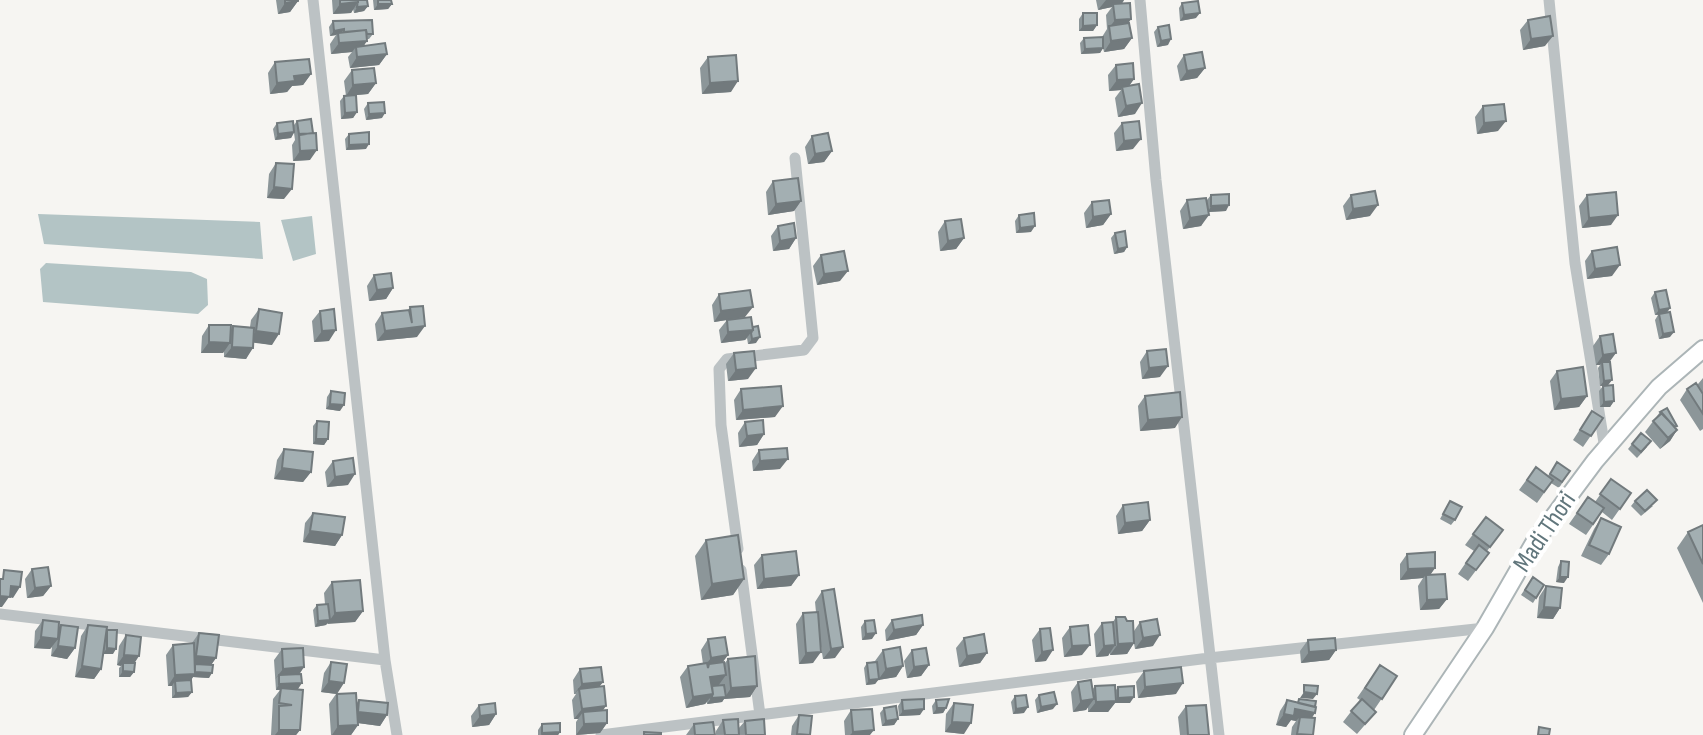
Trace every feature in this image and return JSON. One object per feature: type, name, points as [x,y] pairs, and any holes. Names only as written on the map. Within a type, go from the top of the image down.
[{"type":"main road","name":"Madi Thori","points":[[1413,735],[1485,628],[1534,543],[1605,449],[1659,387],[1703,349]]},
{"type":"street","points":[[313,0],[385,660],[397,735]]},
{"type":"street","points":[[1140,0],[1156,180],[1219,735]]},
{"type":"street","points":[[1549,0],[1575,263],[1605,449]]},
{"type":"street","points":[[760,715],[721,425],[719,369],[727,359],[804,350],[813,338],[795,158]]},
{"type":"street","points":[[0,614],[385,660]]},
{"type":"street","points":[[601,735],[1209,658],[1485,628]]},
{"type":"shaded area","points":[[38,214],[260,222],[263,259],[44,244]]},
{"type":"shaded area","points":[[312,216],[316,254],[293,261],[281,220]]},
{"type":"shaded area","points":[[46,263],[191,272],[207,279],[208,305],[198,314],[43,302],[40,269]]},
{"type":"building","points":[[340,0],[358,0],[358,2],[340,4]]},
{"type":"building","points":[[358,0],[367,0],[368,6],[357,7]]},
{"type":"building","points":[[378,0],[391,0],[392,4],[378,4]]},
{"type":"building","points":[[1198,1],[1200,13],[1184,15],[1182,3]]},
{"type":"building","points":[[1130,3],[1131,19],[1115,20],[1113,4]]},
{"type":"building","points":[[1083,13],[1097,13],[1097,25],[1083,26]]},
{"type":"building","points":[[1550,16],[1553,36],[1531,39],[1528,20]]},
{"type":"building","points":[[372,20],[373,34],[367,34],[366,30],[334,31],[333,21]]},
{"type":"building","points":[[1129,23],[1132,38],[1111,41],[1109,26]]},
{"type":"building","points":[[1169,25],[1171,39],[1161,41],[1158,27]]},
{"type":"building","points":[[366,30],[367,41],[339,43],[338,33]]},
{"type":"building","points":[[1103,37],[1103,48],[1085,49],[1084,38]]},
{"type":"building","points":[[385,43],[387,54],[357,57],[356,47]]},
{"type":"building","points":[[1202,52],[1205,68],[1187,71],[1184,55]]},
{"type":"building","points":[[736,55],[738,81],[710,83],[708,57]]},
{"type":"building","points":[[309,59],[311,74],[294,76],[295,81],[277,83],[275,62]]},
{"type":"building","points":[[1133,63],[1134,79],[1117,80],[1116,65]]},
{"type":"building","points":[[374,68],[376,83],[353,85],[352,70]]},
{"type":"building","points":[[1139,84],[1142,103],[1126,106],[1122,87]]},
{"type":"building","points":[[356,95],[357,112],[345,113],[344,96]]},
{"type":"building","points":[[384,102],[385,113],[369,114],[368,103]]},
{"type":"building","points":[[1504,104],[1506,121],[1484,123],[1483,106]]},
{"type":"building","points":[[311,119],[313,133],[299,135],[297,121]]},
{"type":"building","points":[[293,121],[294,132],[278,134],[277,123]]},
{"type":"building","points":[[1139,121],[1141,139],[1124,141],[1122,123]]},
{"type":"building","points":[[369,132],[369,144],[349,145],[349,134]]},
{"type":"building","points":[[316,133],[317,150],[300,151],[299,134]]},
{"type":"building","points":[[828,133],[832,151],[815,154],[812,136]]},
{"type":"building","points":[[276,163],[294,164],[292,189],[274,187]]},
{"type":"building","points":[[798,178],[801,201],[776,204],[773,181]]},
{"type":"building","points":[[1375,191],[1378,205],[1353,209],[1351,195]]},
{"type":"building","points":[[1616,192],[1618,215],[1589,218],[1587,195]]},
{"type":"building","points":[[1229,194],[1229,205],[1211,206],[1211,195]]},
{"type":"building","points":[[1206,198],[1209,215],[1190,218],[1187,200]]},
{"type":"building","points":[[1109,200],[1111,214],[1093,217],[1092,202]]},
{"type":"building","points":[[1034,213],[1035,226],[1020,228],[1019,215]]},
{"type":"building","points":[[961,219],[964,238],[948,241],[945,221]]},
{"type":"building","points":[[794,223],[796,238],[780,241],[778,226]]},
{"type":"building","points":[[1125,231],[1127,247],[1118,249],[1115,233]]},
{"type":"building","points":[[1617,247],[1620,265],[1595,269],[1592,251]]},
{"type":"building","points":[[844,251],[848,271],[824,274],[821,255]]},
{"type":"building","points":[[391,273],[393,288],[377,290],[374,275]]},
{"type":"building","points":[[750,290],[753,307],[721,311],[719,294]]},
{"type":"building","points":[[1666,290],[1670,308],[1659,310],[1655,292]]},
{"type":"building","points":[[423,306],[425,326],[385,331],[382,313],[409,310],[412,323],[410,307]]},
{"type":"building","points":[[259,309],[282,313],[279,334],[256,331]]},
{"type":"building","points":[[334,309],[336,330],[322,331],[320,311]]},
{"type":"building","points":[[1670,312],[1674,332],[1663,334],[1659,314]]},
{"type":"building","points":[[751,317],[753,330],[728,332],[727,320]]},
{"type":"building","points":[[209,325],[231,325],[230,343],[209,342]]},
{"type":"building","points":[[233,326],[254,328],[253,348],[232,347]]},
{"type":"building","points":[[758,326],[760,337],[752,339],[753,327]]},
{"type":"building","points":[[1613,334],[1616,353],[1603,355],[1600,336]]},
{"type":"building","points":[[1166,349],[1168,366],[1149,368],[1147,351]]},
{"type":"building","points":[[754,351],[756,368],[736,370],[734,353]]},
{"type":"building","points":[[1602,362],[1610,362],[1612,380],[1604,381]]},
{"type":"building","points":[[1583,367],[1587,396],[1561,399],[1557,371]]},
{"type":"building","points":[[1696,383],[1703,394],[1703,414],[1687,389]]},
{"type":"building","points":[[1613,385],[1614,401],[1604,402],[1603,386]]},
{"type":"building","points":[[781,386],[783,406],[743,410],[741,389]]},
{"type":"building","points":[[331,391],[345,393],[344,405],[330,404]]},
{"type":"building","points":[[1180,392],[1182,417],[1148,420],[1145,396]]},
{"type":"building","points":[[1667,408],[1677,426],[1675,427],[1660,412]]},
{"type":"building","points":[[1592,411],[1603,418],[1591,436],[1580,430]]},
{"type":"building","points":[[1662,413],[1677,430],[1668,438],[1653,421]]},
{"type":"building","points":[[763,420],[764,434],[747,436],[745,422]]},
{"type":"building","points":[[317,421],[329,422],[328,439],[316,439]]},
{"type":"building","points":[[1641,433],[1651,441],[1641,452],[1632,444]]},
{"type":"building","points":[[787,448],[788,459],[760,461],[759,450]]},
{"type":"building","points":[[284,449],[313,452],[311,472],[282,468]]},
{"type":"building","points":[[353,458],[355,474],[335,477],[333,461]]},
{"type":"building","points":[[1557,462],[1570,471],[1562,482],[1550,474]]},
{"type":"building","points":[[1536,467],[1553,480],[1544,492],[1527,480]]},
{"type":"building","points":[[1611,479],[1631,493],[1620,509],[1600,494]]},
{"type":"building","points":[[1647,490],[1657,500],[1645,511],[1635,501]]},
{"type":"building","points":[[1588,497],[1604,508],[1593,524],[1577,513]]},
{"type":"building","points":[[1450,501],[1462,507],[1455,520],[1443,514]]},
{"type":"building","points":[[1148,502],[1150,520],[1125,523],[1123,505]]},
{"type":"building","points":[[313,513],[345,517],[342,535],[310,531]]},
{"type":"building","points":[[1486,517],[1503,530],[1490,547],[1473,534]]},
{"type":"building","points":[[1601,518],[1621,527],[1609,554],[1589,545]]},
{"type":"building","points":[[1703,525],[1703,564],[1688,532]]},
{"type":"building","points":[[738,535],[744,579],[712,584],[706,540]]},
{"type":"building","points":[[1479,545],[1489,553],[1476,570],[1466,563]]},
{"type":"building","points":[[796,551],[799,575],[764,579],[762,555]]},
{"type":"building","points":[[1435,552],[1435,568],[1408,569],[1407,554]]},
{"type":"building","points":[[1561,561],[1569,562],[1568,577],[1560,577]]},
{"type":"building","points":[[48,567],[51,586],[35,588],[32,569]]},
{"type":"building","points":[[4,570],[22,572],[20,587],[11,586],[10,597],[0,596],[0,579],[3,579]]},
{"type":"building","points":[[1445,574],[1447,599],[1427,600],[1426,575]]},
{"type":"building","points":[[1533,577],[1544,585],[1536,598],[1525,590]]},
{"type":"building","points":[[360,580],[363,611],[335,613],[332,582]]},
{"type":"building","points":[[1546,586],[1562,588],[1560,608],[1544,607]]},
{"type":"building","points":[[834,589],[843,647],[831,649],[822,591]]},
{"type":"building","points":[[328,604],[330,620],[318,621],[317,605]]},
{"type":"building","points":[[818,612],[821,652],[806,653],[803,613]]},
{"type":"building","points":[[922,615],[923,625],[894,630],[892,620]]},
{"type":"building","points":[[1116,617],[1133,621],[1134,643],[1118,644]]},
{"type":"building","points":[[1157,619],[1160,635],[1143,638],[1140,622]]},
{"type":"building","points":[[43,620],[59,622],[58,639],[41,637]]},
{"type":"building","points":[[874,620],[876,633],[866,634],[865,621]]},
{"type":"building","points":[[1113,622],[1115,645],[1104,646],[1102,623]]},
{"type":"building","points":[[61,625],[78,627],[75,648],[58,646]]},
{"type":"building","points":[[88,625],[107,627],[101,669],[82,666]]},
{"type":"building","points":[[1088,625],[1090,645],[1072,646],[1070,627]]},
{"type":"building","points":[[1050,628],[1053,650],[1042,652],[1040,629]]},
{"type":"building","points":[[107,630],[117,630],[116,649],[107,648]]},
{"type":"building","points":[[199,633],[219,635],[216,658],[196,656]]},
{"type":"building","points":[[984,634],[987,653],[967,656],[964,638]]},
{"type":"building","points":[[126,635],[141,637],[139,656],[124,655]]},
{"type":"building","points":[[725,637],[728,655],[711,658],[708,639]]},
{"type":"building","points":[[1335,638],[1336,650],[1309,652],[1308,640]]},
{"type":"building","points":[[194,643],[195,674],[175,675],[173,645]]},
{"type":"building","points":[[900,647],[903,666],[886,669],[883,650]]},
{"type":"building","points":[[303,648],[304,667],[283,669],[282,649]]},
{"type":"building","points":[[926,648],[929,665],[914,667],[912,650]]},
{"type":"building","points":[[755,656],[757,686],[731,688],[728,659]]},
{"type":"building","points":[[331,662],[347,664],[344,683],[329,681]]},
{"type":"building","points":[[724,662],[726,675],[710,677],[713,694],[693,697],[688,666],[707,663],[708,668],[709,664]]},
{"type":"building","points":[[877,662],[879,679],[869,680],[867,663]]},
{"type":"building","points":[[123,663],[135,663],[134,672],[123,671]]},
{"type":"building","points":[[195,664],[213,665],[212,673],[195,672]]},
{"type":"building","points":[[1380,665],[1397,676],[1382,699],[1365,688]]},
{"type":"building","points":[[601,667],[603,682],[582,684],[580,669]]},
{"type":"building","points":[[1181,667],[1183,683],[1145,687],[1144,671]]},
{"type":"building","points":[[301,674],[302,683],[279,684],[279,675]]},
{"type":"building","points":[[191,680],[192,692],[176,693],[175,681]]},
{"type":"building","points":[[1091,680],[1094,699],[1081,701],[1078,682]]},
{"type":"building","points":[[724,685],[726,697],[711,698],[712,686]]},
{"type":"building","points":[[1115,685],[1116,701],[1096,702],[1095,686]]},
{"type":"building","points":[[1304,685],[1318,686],[1317,694],[1304,692]]},
{"type":"building","points":[[604,686],[606,706],[582,709],[579,689]]},
{"type":"building","points":[[1134,686],[1134,697],[1118,698],[1118,687]]},
{"type":"building","points":[[281,688],[303,690],[300,730],[279,730],[279,706],[292,705],[279,703]]},
{"type":"building","points":[[1054,692],[1057,704],[1041,707],[1039,695]]},
{"type":"building","points":[[356,693],[358,725],[338,726],[337,694]]},
{"type":"building","points":[[1026,695],[1028,707],[1016,709],[1015,696]]},
{"type":"building","points":[[924,699],[924,709],[903,711],[902,700]]},
{"type":"building","points":[[949,699],[946,708],[937,708],[936,700]]},
{"type":"building","points":[[1299,699],[1316,701],[1315,707],[1298,703]]},
{"type":"building","points":[[1362,699],[1376,712],[1365,724],[1351,711]]},
{"type":"building","points":[[359,700],[388,703],[387,715],[358,712]]},
{"type":"building","points":[[1287,700],[1316,707],[1315,713],[1295,709],[1294,716],[1284,714]]},
{"type":"building","points":[[495,703],[496,714],[480,716],[479,705]]},
{"type":"building","points":[[954,703],[973,705],[971,723],[952,722]]},
{"type":"building","points":[[1206,705],[1209,735],[1188,735],[1186,706]]},
{"type":"building","points":[[896,706],[898,719],[886,721],[884,708]]},
{"type":"building","points":[[872,709],[874,730],[853,732],[851,710]]},
{"type":"building","points":[[607,710],[607,723],[584,724],[583,712]]},
{"type":"building","points":[[799,715],[812,716],[810,735],[797,734]]},
{"type":"building","points":[[1300,717],[1315,718],[1313,735],[1297,734]]},
{"type":"building","points":[[738,719],[739,735],[725,735],[723,720]]},
{"type":"building","points":[[764,719],[765,735],[746,735],[745,721]]},
{"type":"building","points":[[713,722],[715,735],[695,735],[694,724]]},
{"type":"building","points":[[560,723],[560,732],[542,733],[542,724]]},
{"type":"building","points":[[1539,727],[1550,729],[1549,735],[1538,735]]},
{"type":"building","points":[[644,732],[661,733],[661,735],[644,735]]}]
